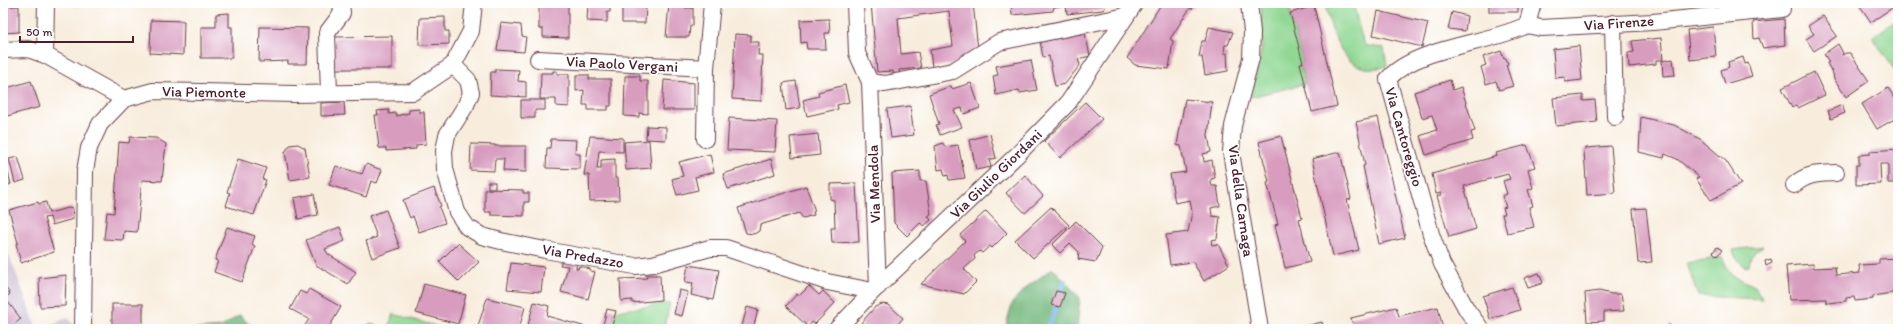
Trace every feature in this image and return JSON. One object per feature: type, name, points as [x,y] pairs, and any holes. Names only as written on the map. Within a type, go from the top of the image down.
[{"type":"street","points":[[45,55],[46,3]]},
{"type":"street","points":[[329,93],[327,33],[342,12],[341,3]]},
{"type":"street","name":"Via Piemonte","points":[[124,99],[153,91],[329,93],[413,92],[453,65],[471,31],[474,3]]},
{"type":"street","points":[[705,139],[706,68],[712,3]]},
{"type":"street","points":[[855,3],[858,53],[870,82],[885,84],[953,71],[998,42],[1130,10]]},
{"type":"street","name":"Via della Carnaga","points":[[1249,3],[1252,32],[1251,58],[1233,126],[1231,152],[1260,329]]},
{"type":"street","points":[[1527,25],[1532,3]]},
{"type":"street","name":"Via Firenze","points":[[1527,25],[1541,28],[1653,22],[1782,9]]},
{"type":"street","name":"Via Giulio Giordani","points":[[837,329],[876,289],[1018,154],[1068,103],[1130,10]]},
{"type":"street","points":[[1613,24],[1615,117]]},
{"type":"street","name":"Via Cantoreggio","points":[[1481,329],[1467,310],[1442,264],[1431,234],[1388,79],[1394,73],[1414,62],[1469,42],[1519,29],[1527,25]]},
{"type":"street","points":[[3,50],[28,49],[45,55],[124,99],[100,124],[89,148],[86,171],[83,329]]},
{"type":"street","name":"Via Paolo Vergani","points":[[538,59],[706,68]]},
{"type":"street","name":"Via Predazzo","points":[[453,65],[468,80],[471,93],[466,105],[447,135],[444,151],[446,169],[457,212],[467,227],[482,236],[545,250],[635,266],[660,262],[710,248],[726,248],[827,282],[876,289]]},
{"type":"street","name":"Via Mendola","points":[[870,82],[876,289]]},
{"type":"street","points":[[1794,185],[1803,177],[1813,174],[1836,173]]},
{"type":"shaded area","points":[[3,239],[37,329],[3,329]]},
{"type":"shaded area","points":[[68,317],[77,329],[44,329]]},
{"type":"green space","points":[[1261,3],[1294,3],[1290,13],[1303,63],[1300,64],[1305,84],[1251,97],[1262,47]]},
{"type":"green space","points":[[1325,3],[1353,3],[1363,42],[1367,46],[1384,48],[1387,66],[1365,68],[1354,63],[1347,57],[1336,41]]},
{"type":"green space","points":[[1898,19],[1898,75],[1872,37]]},
{"type":"green space","points":[[1763,246],[1753,254],[1750,259],[1749,266],[1745,267],[1736,258],[1733,250]]},
{"type":"green space","points":[[1722,257],[1731,275],[1755,286],[1762,299],[1698,296],[1687,263]]},
{"type":"green space","points":[[1053,268],[1080,298],[1077,329],[1005,329],[1012,303],[1028,286]]},
{"type":"green space","points":[[670,303],[664,329],[611,329],[616,311]]},
{"type":"green space","points":[[393,314],[446,329],[388,329]]},
{"type":"green space","points":[[240,315],[254,329],[197,329],[221,327]]},
{"type":"green space","points":[[371,324],[388,328],[358,329]]},
{"type":"building","points":[[63,3],[101,3],[101,6],[74,6],[74,4],[63,5]]},
{"type":"building","points":[[568,3],[568,38],[543,37],[543,29],[539,29],[539,4]]},
{"type":"building","points":[[588,3],[610,3],[610,12],[607,12],[607,22],[587,21]]},
{"type":"building","points":[[622,3],[660,3],[660,6],[646,6],[645,23],[622,23]]},
{"type":"building","points":[[871,3],[973,3],[978,50],[954,64],[932,67],[930,50],[953,46],[949,11],[898,18],[901,54],[918,52],[921,68],[899,70],[900,77],[894,78],[893,71],[877,72]]},
{"type":"building","points":[[1011,3],[1108,3],[1103,10],[1067,14],[1066,5],[1054,7],[1053,11],[1012,15]]},
{"type":"building","points":[[1162,3],[1196,3],[1192,9],[1190,8],[1170,39],[1173,41],[1169,69],[1135,65],[1127,58]]},
{"type":"building","points":[[1489,3],[1518,3],[1518,12],[1489,12]]},
{"type":"building","points":[[1858,3],[1896,3],[1894,4],[1895,6],[1871,22]]},
{"type":"building","points":[[669,4],[685,4],[685,8],[693,8],[693,26],[690,26],[689,37],[666,37]]},
{"type":"building","points":[[19,6],[19,32],[3,33],[3,7]]},
{"type":"building","points":[[1314,6],[1337,106],[1312,112],[1300,63],[1303,63],[1290,13]]},
{"type":"building","points":[[1378,11],[1428,23],[1422,47],[1373,35]]},
{"type":"building","points":[[1452,12],[1467,16],[1465,31],[1448,29]]},
{"type":"building","points":[[229,13],[229,27],[232,27],[232,58],[201,58],[201,27],[216,27],[216,14]]},
{"type":"building","points":[[1823,16],[1837,36],[1814,51],[1806,39],[1814,34],[1808,26]]},
{"type":"building","points":[[445,17],[445,31],[449,31],[449,44],[419,45],[420,18]]},
{"type":"building","points":[[829,19],[830,33],[825,33],[826,49],[807,49],[806,42],[801,43],[800,20]]},
{"type":"building","points":[[1784,19],[1785,45],[1763,48],[1759,38],[1754,39],[1753,22]]},
{"type":"building","points":[[151,20],[184,21],[183,55],[150,53]]},
{"type":"building","points":[[501,23],[521,25],[522,36],[526,37],[524,52],[497,50]]},
{"type":"building","points":[[260,27],[308,28],[307,64],[288,64],[288,61],[259,62]]},
{"type":"building","points":[[1209,27],[1233,32],[1228,45],[1225,45],[1224,53],[1227,53],[1228,71],[1205,75],[1202,57],[1199,57],[1202,41],[1205,41]]},
{"type":"building","points":[[1713,27],[1716,57],[1690,60],[1687,30]]},
{"type":"building","points":[[1085,33],[1090,56],[1078,59],[1080,65],[1065,84],[1055,86],[1049,56],[1043,57],[1040,42]]},
{"type":"building","points":[[735,34],[751,35],[751,42],[759,42],[758,55],[763,55],[761,101],[732,99]]},
{"type":"building","points":[[392,36],[392,69],[334,69],[334,37]]},
{"type":"building","points":[[1661,38],[1663,60],[1656,60],[1656,64],[1629,67],[1628,53],[1634,52],[1632,41]]},
{"type":"building","points":[[1838,44],[1843,53],[1842,55],[1850,53],[1869,81],[1846,97],[1833,77],[1834,76],[1827,63],[1829,62],[1824,54]]},
{"type":"building","points":[[1579,46],[1582,80],[1565,82],[1565,77],[1555,78],[1553,49]]},
{"type":"building","points":[[1501,51],[1504,59],[1506,58],[1508,64],[1506,65],[1513,86],[1499,90],[1496,81],[1486,84],[1481,67],[1486,65],[1483,57]]},
{"type":"building","points":[[1743,57],[1745,64],[1748,63],[1752,76],[1725,84],[1721,70],[1729,67],[1728,62]]},
{"type":"building","points":[[1673,59],[1675,75],[1663,76],[1662,61]]},
{"type":"building","points":[[1031,60],[1037,90],[1020,93],[1019,90],[996,95],[993,76],[998,75],[996,66]]},
{"type":"building","points":[[495,69],[519,70],[518,81],[526,82],[526,97],[490,95],[491,72],[495,72]]},
{"type":"building","points":[[553,71],[557,71],[557,74],[569,74],[569,107],[556,106],[556,99],[540,99],[541,73],[553,73]]},
{"type":"building","points":[[1814,72],[1825,95],[1798,108],[1796,105],[1792,108],[1782,88]]},
{"type":"building","points":[[576,75],[589,75],[589,79],[611,79],[611,106],[608,106],[608,110],[588,110],[588,105],[583,105],[584,90],[576,91]]},
{"type":"building","points":[[625,76],[640,76],[640,81],[648,81],[648,114],[639,113],[639,117],[624,116]]},
{"type":"building","points":[[664,80],[694,83],[694,110],[662,110]]},
{"type":"building","points":[[1450,80],[1453,90],[1461,87],[1475,131],[1471,132],[1473,140],[1426,155],[1420,136],[1437,130],[1432,115],[1422,118],[1414,92]]},
{"type":"building","points":[[31,81],[40,107],[7,116],[5,107],[3,107],[3,89]]},
{"type":"building","points":[[796,81],[800,108],[786,110],[783,83]]},
{"type":"building","points":[[971,83],[980,108],[964,114],[962,108],[954,110],[962,127],[940,135],[936,125],[939,124],[929,94],[951,86],[952,89]]},
{"type":"building","points":[[845,85],[849,102],[837,105],[838,109],[807,116],[803,100],[819,96],[818,92]]},
{"type":"building","points":[[1888,88],[1898,103],[1898,117],[1877,129],[1862,104]]},
{"type":"building","points":[[1583,95],[1583,101],[1595,100],[1597,122],[1556,126],[1553,98]]},
{"type":"building","points":[[1185,99],[1212,102],[1208,135],[1211,152],[1203,154],[1204,162],[1212,160],[1215,178],[1211,179],[1211,183],[1212,186],[1217,186],[1220,206],[1211,208],[1212,216],[1220,217],[1217,239],[1211,240],[1212,245],[1218,244],[1229,265],[1204,281],[1193,262],[1170,265],[1166,235],[1188,232],[1192,212],[1190,200],[1175,203],[1170,174],[1186,172],[1181,146],[1177,145]]},
{"type":"building","points":[[521,100],[545,100],[545,110],[535,110],[535,118],[521,118]]},
{"type":"building","points":[[344,102],[345,115],[321,116],[321,103]]},
{"type":"building","points":[[1085,102],[1102,119],[1060,158],[1044,141]]},
{"type":"building","points":[[1842,105],[1845,113],[1831,119],[1828,111]]},
{"type":"building","points":[[910,106],[914,135],[891,138],[887,109]]},
{"type":"building","points":[[419,109],[419,112],[424,112],[426,144],[416,145],[416,149],[386,151],[386,148],[379,148],[375,115],[378,115],[377,111],[389,110],[389,114],[396,113],[396,116],[409,113],[409,110]]},
{"type":"building","points":[[1378,117],[1405,238],[1379,244],[1363,166],[1365,165],[1356,122]]},
{"type":"building","points":[[1641,117],[1674,125],[1700,139],[1726,161],[1741,184],[1711,200],[1696,179],[1699,177],[1677,159],[1665,154],[1664,158],[1639,152]]},
{"type":"building","points":[[729,118],[777,121],[775,152],[727,150]]},
{"type":"building","points":[[647,126],[666,127],[666,140],[646,139]]},
{"type":"building","points":[[818,134],[820,155],[792,158],[790,137]]},
{"type":"building","points":[[990,134],[996,158],[989,160],[991,167],[976,170],[970,140]]},
{"type":"building","points":[[590,136],[623,138],[623,152],[599,151],[597,169],[601,169],[601,160],[615,159],[615,178],[618,178],[619,200],[590,201],[589,175],[584,175]]},
{"type":"building","points":[[1281,136],[1302,218],[1299,219],[1310,262],[1285,268],[1275,225],[1278,224],[1267,183],[1269,182],[1259,142]]},
{"type":"building","points":[[130,137],[156,138],[166,144],[162,181],[142,180],[137,232],[124,231],[123,240],[104,239],[107,212],[114,213],[119,142],[129,143]]},
{"type":"building","points":[[551,139],[576,140],[575,154],[580,154],[580,169],[546,168],[547,148],[550,148]]},
{"type":"building","points":[[649,140],[651,168],[626,170],[624,142]]},
{"type":"building","points":[[943,143],[945,147],[958,145],[965,178],[949,180],[948,175],[945,176],[943,169],[938,170],[935,146]]},
{"type":"building","points":[[298,144],[305,148],[310,177],[290,180],[285,152],[290,145]]},
{"type":"building","points":[[471,144],[526,146],[526,172],[503,171],[504,159],[495,159],[494,171],[470,170]]},
{"type":"building","points":[[1527,145],[1535,167],[1528,169],[1533,188],[1528,190],[1533,206],[1529,207],[1534,227],[1507,233],[1502,214],[1505,214],[1503,208],[1506,207],[1502,196],[1507,194],[1503,181],[1510,179],[1508,174],[1464,186],[1476,229],[1449,237],[1437,196],[1441,195],[1441,193],[1436,194],[1432,174],[1497,156],[1496,153]]},
{"type":"building","points":[[1611,146],[1615,193],[1587,195],[1584,151],[1586,148]]},
{"type":"building","points":[[1898,149],[1898,183],[1888,183],[1888,164],[1880,164],[1881,184],[1856,185],[1856,165],[1859,165],[1859,155],[1870,154],[1870,151]]},
{"type":"building","points":[[1340,152],[1351,199],[1347,200],[1359,250],[1333,256],[1312,159]]},
{"type":"building","points":[[710,154],[714,172],[695,177],[698,190],[677,195],[672,179],[683,176],[679,162]]},
{"type":"building","points":[[18,157],[25,180],[15,183],[9,159]]},
{"type":"building","points":[[238,159],[266,168],[262,179],[266,180],[254,215],[226,206],[230,193],[227,192]]},
{"type":"building","points":[[771,159],[775,174],[728,189],[723,174]]},
{"type":"building","points":[[5,161],[11,184],[3,187],[3,162]]},
{"type":"building","points":[[366,164],[382,170],[377,183],[371,181],[366,197],[329,185],[336,166],[362,174]]},
{"type":"building","points":[[920,171],[920,181],[926,181],[931,214],[928,216],[931,220],[924,226],[920,223],[907,236],[894,223],[892,173]]},
{"type":"building","points":[[1025,175],[1043,196],[1025,213],[1006,193]]},
{"type":"building","points":[[488,182],[495,182],[495,188],[488,188]]},
{"type":"building","points":[[856,183],[859,242],[832,243],[831,228],[835,228],[834,200],[830,199],[830,184]]},
{"type":"building","points":[[806,186],[815,211],[813,212],[814,215],[803,218],[799,213],[760,225],[759,231],[754,234],[746,233],[738,208]]},
{"type":"building","points":[[434,188],[441,206],[439,207],[445,223],[419,232],[413,216],[410,218],[403,200]]},
{"type":"building","points":[[485,189],[523,190],[523,193],[529,193],[529,202],[524,202],[524,216],[491,215],[491,212],[485,212]]},
{"type":"building","points":[[314,194],[318,215],[298,219],[294,198]]},
{"type":"building","points":[[38,202],[39,204],[46,202],[49,213],[72,207],[73,219],[52,225],[50,217],[44,218],[54,252],[21,263],[16,244],[18,243],[9,210]]},
{"type":"building","points":[[1051,207],[1069,225],[1033,258],[1015,240]]},
{"type":"building","points":[[1646,208],[1652,262],[1638,263],[1633,209]]},
{"type":"building","points":[[386,210],[400,248],[372,258],[366,241],[377,237],[369,216]]},
{"type":"building","points":[[986,211],[1007,233],[992,248],[990,246],[982,253],[980,251],[974,255],[975,259],[964,269],[976,282],[964,294],[921,284],[965,241],[960,235]]},
{"type":"building","points":[[1076,221],[1102,247],[1096,262],[1078,259],[1079,252],[1070,243],[1060,253],[1052,245]]},
{"type":"building","points":[[227,227],[255,236],[252,244],[255,246],[242,282],[214,272],[218,261],[215,260]]},
{"type":"building","points":[[340,227],[345,241],[325,249],[328,254],[356,272],[348,284],[316,265],[306,240]]},
{"type":"building","points":[[458,243],[479,262],[459,282],[439,262]]},
{"type":"building","points":[[1717,247],[1722,250],[1717,256],[1713,252]]},
{"type":"building","points":[[563,258],[577,261],[576,268],[578,269],[579,266],[595,272],[588,299],[561,292],[568,266],[560,265]]},
{"type":"building","points":[[1898,258],[1898,292],[1873,296],[1873,299],[1855,301],[1854,297],[1846,298],[1846,301],[1827,303],[1826,299],[1789,300],[1786,266],[1813,264],[1814,268],[1835,267],[1836,275],[1860,273],[1859,265],[1879,264],[1879,259]]},
{"type":"building","points":[[1771,259],[1772,263],[1766,266],[1765,261]]},
{"type":"building","points":[[511,263],[544,267],[541,292],[507,289]]},
{"type":"building","points":[[688,265],[719,270],[713,300],[691,295],[693,283],[685,282]]},
{"type":"building","points":[[1539,273],[1543,283],[1528,288],[1524,278]]},
{"type":"building","points":[[66,275],[65,306],[40,307],[39,278]]},
{"type":"building","points":[[646,275],[660,275],[661,300],[632,303],[632,300],[621,301],[620,279],[647,278]]},
{"type":"building","points":[[3,284],[10,294],[5,298],[21,319],[7,329],[3,329]]},
{"type":"building","points":[[424,284],[466,295],[458,324],[416,313]]},
{"type":"building","points":[[809,286],[819,295],[823,291],[835,303],[815,324],[812,322],[808,327],[786,306],[797,294],[799,296]]},
{"type":"building","points":[[1512,287],[1520,310],[1490,319],[1483,296]]},
{"type":"building","points":[[309,289],[341,307],[328,329],[324,327],[323,329],[303,329],[309,319],[290,309],[300,291],[306,294]]},
{"type":"building","points":[[679,290],[688,292],[682,316],[674,314]]},
{"type":"building","points":[[1056,291],[1065,293],[1060,307],[1051,305]]},
{"type":"building","points":[[1599,291],[1612,294],[1621,294],[1624,311],[1604,312],[1604,321],[1587,322],[1585,293]]},
{"type":"building","points":[[487,298],[525,307],[519,329],[477,329]]},
{"type":"building","points":[[534,302],[549,306],[547,316],[586,327],[585,329],[527,329]]},
{"type":"building","points":[[112,304],[143,304],[143,329],[112,329]]},
{"type":"building","points":[[882,304],[889,305],[903,318],[894,329],[859,329],[863,325],[861,323],[875,307]]},
{"type":"building","points":[[747,307],[758,310],[753,329],[742,326]]},
{"type":"building","points":[[1396,307],[1399,316],[1438,307],[1443,329],[1354,329],[1351,318]]},
{"type":"building","points":[[607,309],[616,311],[611,329],[602,329]]},
{"type":"building","points":[[1322,322],[1324,329],[1297,329],[1297,328]]},
{"type":"building","points":[[1670,325],[1672,329],[1664,329]]},
{"type":"waterway","points":[[1048,329],[1065,281]]}]
